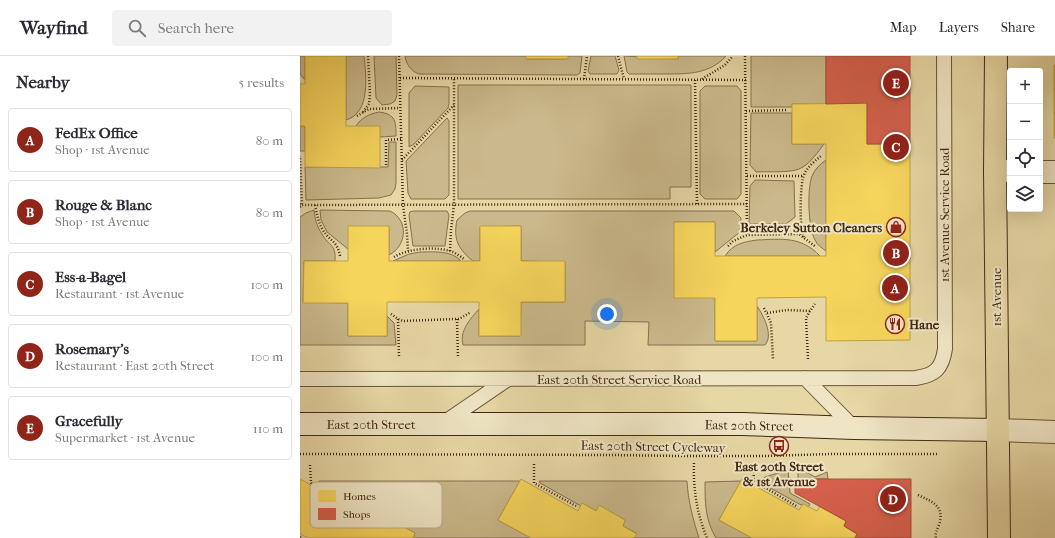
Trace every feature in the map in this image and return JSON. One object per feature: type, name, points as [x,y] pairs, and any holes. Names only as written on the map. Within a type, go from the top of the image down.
[{"type":"main road","name":"1st Avenue","points":[[996,56],[1003,171],[998,430],[999,538]]},
{"type":"street","points":[[1043,172],[1055,172]]},
{"type":"street","name":"East 20th Street","points":[[300,424],[742,424],[1055,432]]},
{"type":"lane","name":"1st Avenue Service Road","points":[[936,371],[940,367],[943,360],[945,349],[944,56]]},
{"type":"lane","name":"East 20th Street Service Road","points":[[300,379],[916,378],[929,375],[936,371]]},
{"type":"lane","points":[[806,378],[854,428]]},
{"type":"lane","points":[[442,424],[508,379]]},
{"type":"path","points":[[363,112],[368,104],[370,94],[368,56]]},
{"type":"path","points":[[399,56],[403,205],[408,251]]},
{"type":"path","points":[[584,79],[587,56]]},
{"type":"path","points":[[618,56],[624,79]]},
{"type":"path","points":[[702,80],[725,65],[733,56]]},
{"type":"path","points":[[745,56],[747,235]]},
{"type":"path","points":[[400,78],[746,80]]},
{"type":"path","points":[[450,251],[454,205],[454,78]]},
{"type":"path","points":[[695,80],[697,204]]},
{"type":"path","points":[[402,160],[454,105]]},
{"type":"path","points":[[357,116],[363,112],[377,108],[400,108]]},
{"type":"path","points":[[746,111],[788,110]]},
{"type":"path","points":[[386,165],[386,140],[401,139]]},
{"type":"path","points":[[300,156],[301,205],[747,204]]},
{"type":"path","points":[[804,238],[801,232],[800,221],[803,176],[812,164],[821,156]]},
{"type":"path","points":[[746,176],[803,176]]},
{"type":"path","points":[[316,205],[319,223],[330,239],[336,243],[340,256]]},
{"type":"path","points":[[728,246],[734,241],[747,235],[799,234],[816,247]]},
{"type":"path","points":[[394,257],[408,251],[422,249],[450,251],[464,259]]},
{"type":"path","points":[[808,359],[806,318],[815,304]]},
{"type":"path","points":[[764,308],[771,323],[773,359]]},
{"type":"path","points":[[767,313],[788,310],[810,311]]},
{"type":"path","points":[[391,314],[403,321],[457,319],[471,312]]},
{"type":"path","points":[[398,319],[400,357]]},
{"type":"path","points":[[457,319],[458,358]]},
{"type":"path","name":"East 20th Street Cycleway","points":[[300,454],[680,456],[942,454]]},
{"type":"path","points":[[694,463],[696,501],[707,538]]},
{"type":"path","points":[[753,463],[754,481],[798,507]]},
{"type":"path","points":[[534,464],[534,483],[578,507]]},
{"type":"path","points":[[310,465],[311,482]]},
{"type":"path","points":[[918,495],[934,503],[940,510],[941,518],[936,538]]},
{"type":"shaded area","points":[[300,56],[305,56],[305,80],[300,74]]},
{"type":"shaded area","points":[[346,56],[364,56],[366,83],[360,110],[354,116],[346,120]]},
{"type":"shaded area","points":[[374,56],[396,56],[397,95],[395,101],[390,104],[382,105],[376,98]]},
{"type":"shaded area","points":[[405,56],[526,56],[527,59],[567,59],[568,56],[582,56],[580,73],[577,75],[419,74],[409,67]]},
{"type":"shaded area","points":[[591,56],[615,56],[619,70],[617,74],[590,74],[588,71]]},
{"type":"shaded area","points":[[624,56],[678,59],[678,56],[726,56],[720,62],[706,70],[698,72],[682,74],[629,74],[627,72]]},
{"type":"shaded area","points":[[751,56],[826,56],[826,104],[792,104],[792,107],[751,107]]},
{"type":"shaded area","points":[[458,85],[691,85],[691,187],[670,187],[670,199],[458,199]]},
{"type":"shaded area","points":[[415,86],[449,87],[449,104],[448,108],[414,144],[409,147],[409,93]]},
{"type":"shaded area","points":[[705,86],[737,86],[741,91],[741,194],[737,199],[705,199],[700,194],[700,91]]},
{"type":"shaded area","points":[[379,112],[385,113],[392,117],[396,127],[396,136],[380,137],[356,126],[366,117]]},
{"type":"shaded area","points":[[751,113],[792,113],[792,144],[824,144],[809,162],[799,169],[793,171],[756,172],[750,165]]},
{"type":"shaded area","points":[[447,118],[449,121],[449,195],[445,199],[411,199],[408,193],[406,161]]},
{"type":"shaded area","points":[[300,126],[305,126],[305,151],[300,151]]},
{"type":"shaded area","points":[[389,142],[396,142],[396,183],[395,189],[391,195],[379,198],[306,200],[305,167],[388,167]]},
{"type":"shaded area","points":[[826,160],[826,251],[817,243],[813,234],[810,218],[809,190],[812,176],[818,167]]},
{"type":"shaded area","points":[[755,180],[794,181],[795,217],[786,224],[749,224],[750,186]]},
{"type":"shaded area","points":[[314,210],[319,229],[333,248],[335,261],[304,261],[303,302],[348,303],[348,336],[387,336],[387,316],[394,323],[396,345],[300,345],[300,217]]},
{"type":"shaded area","points":[[320,210],[390,211],[396,215],[403,227],[402,239],[395,251],[389,255],[389,226],[348,249],[327,232],[321,220]]},
{"type":"shaded area","points":[[447,211],[449,215],[445,246],[413,246],[409,215],[410,212]]},
{"type":"shaded area","points":[[470,211],[734,211],[741,218],[740,232],[715,252],[715,222],[674,222],[715,298],[715,341],[757,341],[757,306],[767,325],[767,341],[765,345],[648,345],[649,322],[585,321],[585,345],[463,345],[462,340],[466,325],[479,309],[479,336],[520,336],[521,302],[565,302],[565,262],[521,261],[521,226],[480,227],[480,261],[473,261],[468,257],[460,248],[456,238],[456,227],[457,220],[465,213]]},
{"type":"shaded area","points":[[757,240],[791,240],[806,245],[820,256],[725,256],[731,249],[739,244]]},
{"type":"shaded area","points":[[420,252],[447,253],[457,257],[461,261],[393,261],[409,254]]},
{"type":"shaded area","points":[[788,470],[790,493],[810,504],[808,507],[803,504],[801,505],[765,485],[763,479],[765,477]]},
{"type":"shaded area","points":[[798,471],[806,472],[815,477],[827,472],[828,479],[798,479]]},
{"type":"shaded area","points":[[520,481],[498,520],[531,538],[413,538],[415,533],[406,528],[442,528],[442,482],[319,482]]},
{"type":"shaded area","points":[[539,481],[687,481],[688,496],[699,538],[634,538],[636,533],[623,526],[625,520],[599,506],[596,511],[582,503],[581,506],[540,483]]},
{"type":"shaded area","points":[[741,481],[719,520],[752,538],[716,538],[708,518],[705,482]]},
{"type":"building: Homes","points":[[305,56],[346,56],[346,126],[380,126],[380,168],[305,167],[305,126],[300,126],[300,84],[305,84]]},
{"type":"building: Homes","points":[[526,56],[568,56],[568,59],[526,59]]},
{"type":"building: Homes","points":[[637,56],[678,56],[678,59],[637,59]]},
{"type":"building: Homes","points":[[1055,65],[1055,89],[1054,89]]},
{"type":"building: Homes","points":[[1055,89],[1055,113],[1054,113]]},
{"type":"building: Homes","points":[[867,103],[867,144],[910,144],[910,340],[826,341],[826,297],[757,298],[757,341],[715,341],[715,298],[674,298],[674,222],[715,222],[715,256],[826,256],[826,144],[792,144],[792,104]]},
{"type":"building: Homes","points":[[1055,113],[1055,138],[1054,138]]},
{"type":"building: Homes","points":[[348,226],[389,226],[389,261],[480,261],[480,226],[521,226],[521,261],[565,261],[565,302],[521,302],[521,336],[479,336],[479,302],[387,302],[387,336],[348,336],[348,303],[303,303],[304,261],[348,261]]},
{"type":"building: Homes","points":[[300,479],[310,485],[310,528],[406,528],[415,533],[413,538],[308,538],[300,534]]},
{"type":"building: Homes","points":[[521,479],[578,511],[582,503],[596,511],[599,505],[625,520],[623,526],[637,534],[634,538],[531,538],[498,520]]},
{"type":"building: Homes","points":[[742,479],[799,510],[803,504],[817,511],[820,506],[846,521],[844,526],[857,534],[855,538],[752,538],[719,520]]},
{"type":"building: Shops","points":[[826,56],[910,56],[910,144],[867,144],[867,103],[826,104]]},
{"type":"building: Shops","points":[[795,479],[911,479],[911,538],[855,538],[857,534],[844,526],[846,521],[795,493]]},
{"type":"place","name":"Gracefully","points":[[896,83]]},
{"type":"place","name":"Ess-a-Bagel","points":[[896,147]]},
{"type":"place","name":"Berkeley Sutton Cleaners","points":[[896,227]]},
{"type":"place","name":"Rouge & Blanc","points":[[896,253]]},
{"type":"place","name":"FedEx Office","points":[[895,288]]},
{"type":"place","name":"Hane","points":[[895,324]]},
{"type":"place","name":"East 20th Street & 1st Avenue","points":[[779,446]]},
{"type":"place","name":"Rosemary's","points":[[893,499]]}]
